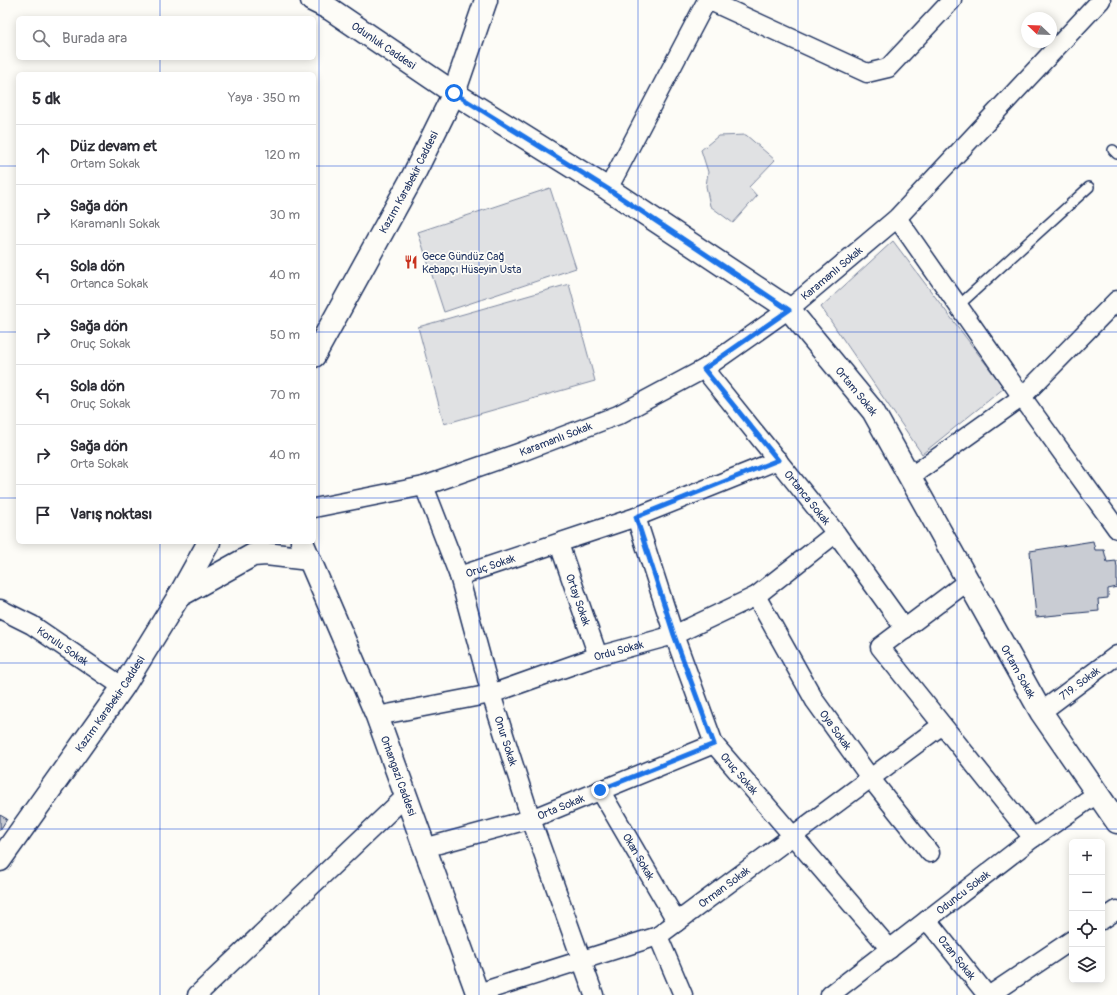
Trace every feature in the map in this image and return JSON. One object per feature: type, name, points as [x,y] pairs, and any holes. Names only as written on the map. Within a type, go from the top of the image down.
[{"type":"street","name":"Kazım Karabekir Caddesi","points":[[316,352],[412,178],[454,93],[486,0]]},
{"type":"street","points":[[608,189],[708,0],[867,73],[888,68],[952,0]]},
{"type":"street","name":"Karamanlı Sokak","points":[[316,508],[424,486],[524,451],[618,416],[704,369],[789,310],[897,218],[1101,0]]},
{"type":"street","name":"Odunluk Caddesi","points":[[325,3],[454,93]]},
{"type":"street","name":"Ortam Sokak","points":[[454,93],[608,189],[789,310],[873,411],[1041,712],[1117,822]]},
{"type":"street","points":[[897,218],[1022,397],[1117,529]]},
{"type":"street","points":[[910,477],[1022,397],[1117,300]]},
{"type":"street","name":"Ortanca Sokak","points":[[704,369],[836,532],[905,629]]},
{"type":"street","name":"Oruç Sokak","points":[[460,576],[636,517],[778,460]]},
{"type":"street","name":"Onur Sokak","points":[[424,486],[460,576],[491,694],[531,819],[594,995]]},
{"type":"street","name":"Oruç Sokak","points":[[636,517],[674,635],[714,744],[890,949]]},
{"type":"street","name":"Ordu Sokak","points":[[377,716],[491,694],[598,656],[674,635],[756,596],[836,532]]},
{"type":"street","name":"Kazım Karabekir Caddesi","points":[[0,860],[123,687],[179,596],[208,544]]},
{"type":"street","points":[[286,544],[306,551]]},
{"type":"street","name":"Ortay Sokak","points":[[559,544],[598,656]]},
{"type":"street","points":[[179,596],[253,555],[306,551]]},
{"type":"street","name":"Orhangazi Caddesi","points":[[306,551],[377,716],[478,994]]},
{"type":"street","points":[[968,581],[880,647],[1033,838]]},
{"type":"street","name":"Oya Sokak","points":[[756,596],[816,701],[871,779],[930,852]]},
{"type":"street","name":"Korulu Sokak","points":[[0,609],[32,625],[123,687]]},
{"type":"street","name":"719. Sokak","points":[[1041,712],[1117,655]]},
{"type":"street","name":"Orman Sokak","points":[[478,994],[582,959],[658,936],[942,725]]},
{"type":"street","name":"Orta Sokak","points":[[424,848],[531,819],[714,744]]},
{"type":"street","name":"Okan Sokak","points":[[600,790],[677,922]]},
{"type":"street","name":"Oduncu Sokak","points":[[830,995],[1033,838],[1098,793]]},
{"type":"street","points":[[197,995],[406,796]]},
{"type":"street","points":[[1105,918],[1117,910]]},
{"type":"street","name":"Ozan Sokak","points":[[927,920],[988,995]]},
{"type":"street","points":[[658,936],[683,995]]},
{"type":"street","points":[[988,995],[1069,942]]},
{"type":"lane","points":[[958,306],[1089,187]]},
{"type":"shaded area","points":[[746,135],[775,160],[749,187],[757,196],[733,223],[710,206],[706,186],[708,172],[701,150],[718,136]]},
{"type":"shaded area","points":[[550,188],[576,268],[444,312],[418,232]]},
{"type":"shaded area","points":[[893,241],[1004,388],[922,454],[821,307]]},
{"type":"shaded area","points":[[569,284],[595,381],[444,424],[418,327]]},
{"type":"building","points":[[1093,541],[1095,550],[1104,550],[1107,562],[1116,561],[1117,567],[1117,587],[1108,589],[1108,598],[1098,599],[1099,611],[1036,617],[1030,551]]},
{"type":"building","points":[[0,815],[7,819],[0,830]]},
{"type":"place","name":"Gece Gündüz Cağ Kebapçı Hüseyin Usta","points":[[411,262]]},
{"type":"route","points":[[454,93],[608,189],[789,310],[704,369],[778,460],[636,517],[674,635],[714,744],[600,790]]}]
